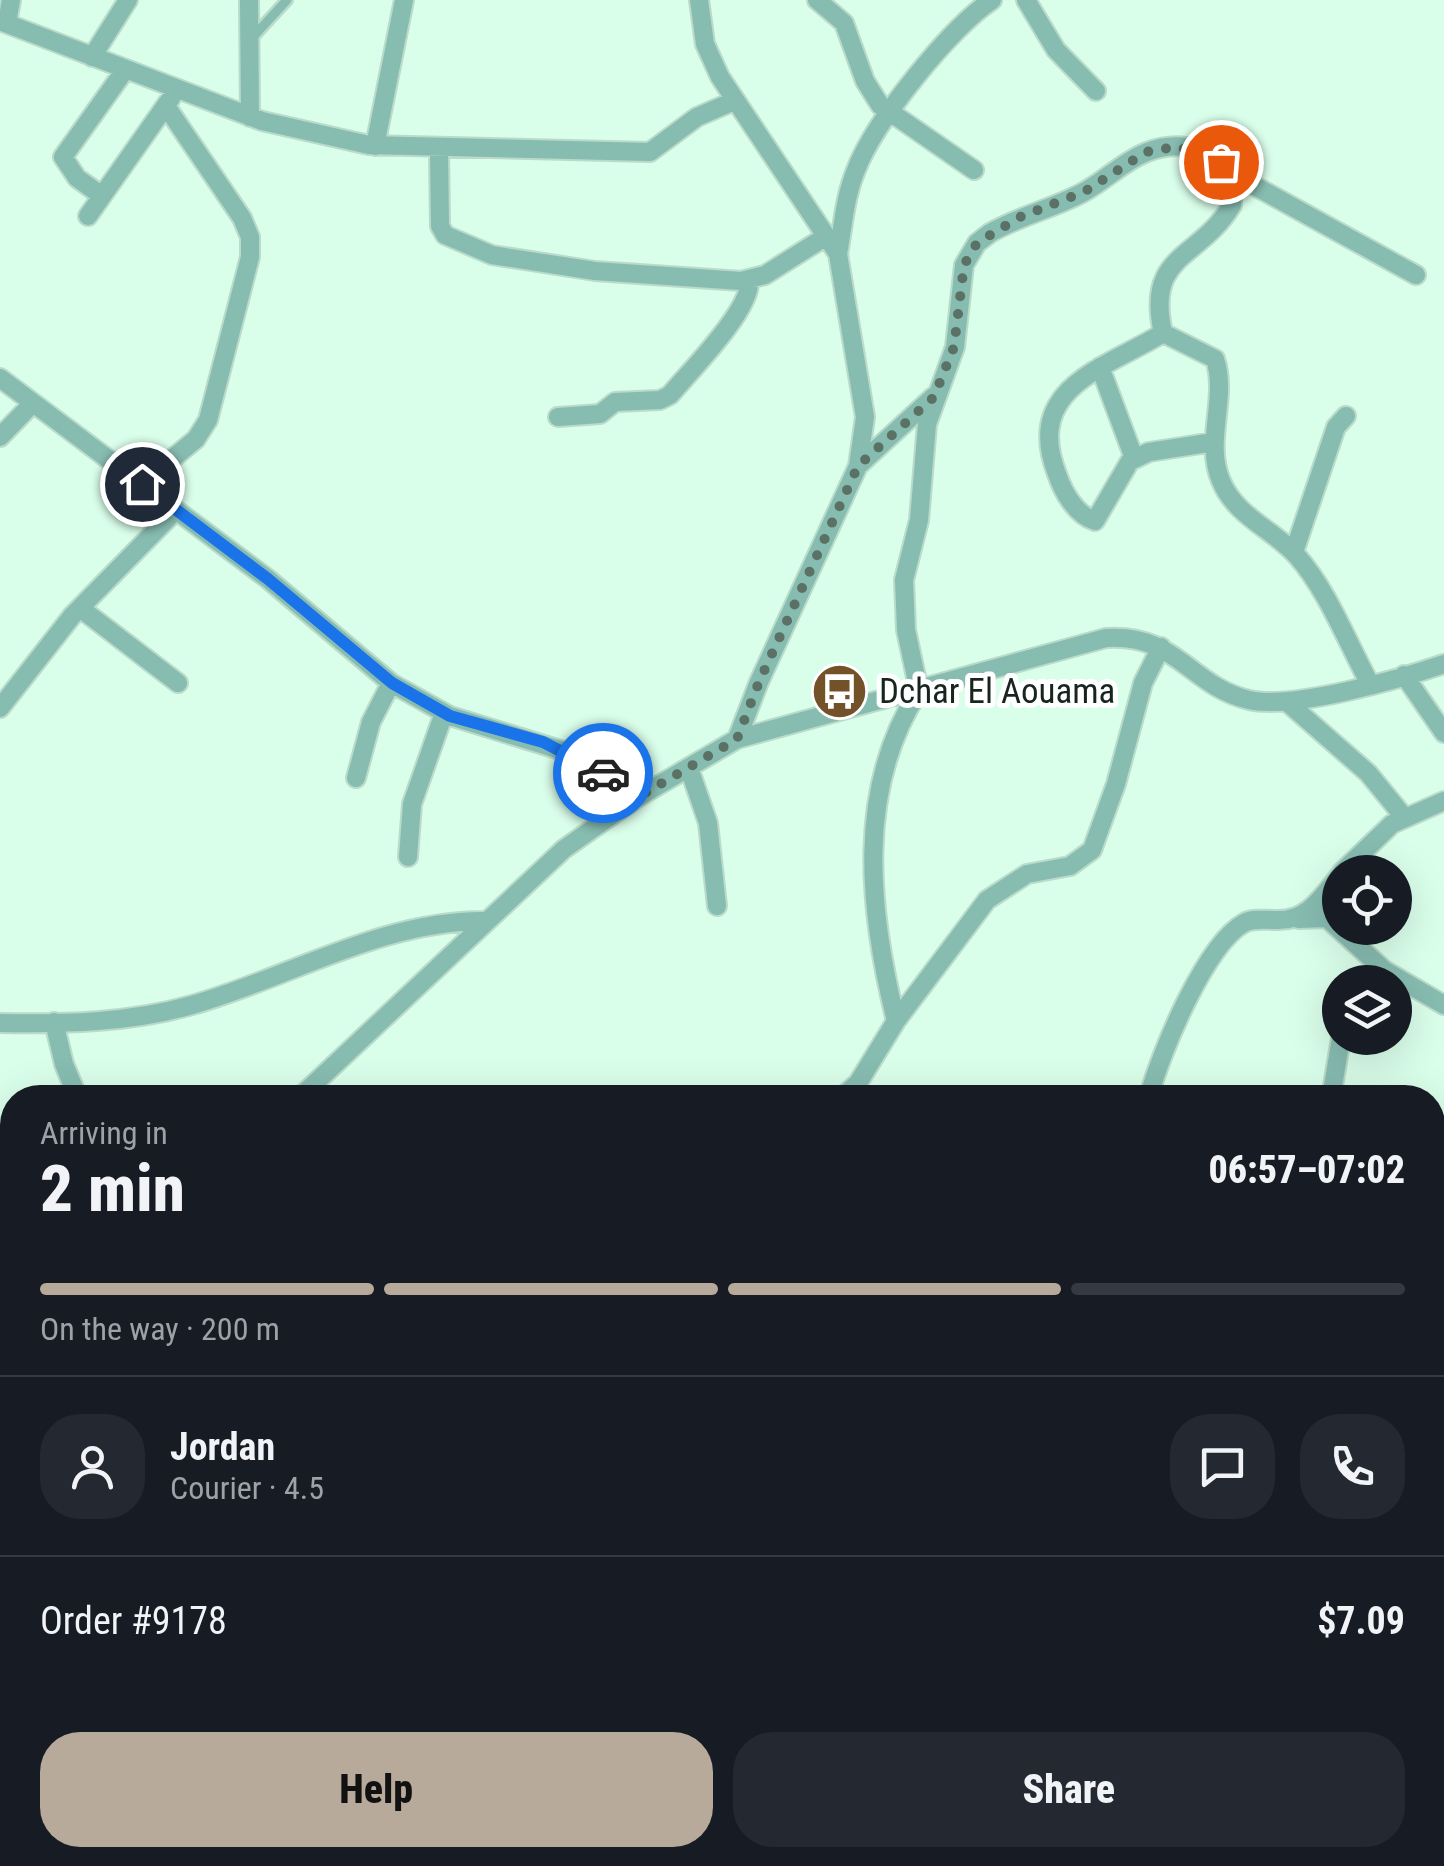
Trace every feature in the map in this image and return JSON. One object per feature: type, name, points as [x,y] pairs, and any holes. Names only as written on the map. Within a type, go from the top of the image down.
[{"type":"street","points":[[11,0],[3,22],[124,70],[172,98],[375,146],[650,152],[697,117],[734,100]]},
{"type":"street","points":[[92,57],[128,0]]},
{"type":"street","points":[[248,0],[250,117]]},
{"type":"street","points":[[375,146],[404,0]]},
{"type":"street","points":[[699,0],[705,44],[734,100],[838,254]]},
{"type":"street","points":[[816,0],[844,23],[865,81],[890,114],[974,170]]},
{"type":"street","points":[[737,739],[858,466],[864,400],[838,254],[856,170],[890,114],[976,10],[992,0]]},
{"type":"street","points":[[1026,0],[1056,50],[1096,91]]},
{"type":"street","points":[[102,196],[64,165],[63,157],[124,70]]},
{"type":"street","points":[[88,216],[172,98]]},
{"type":"street","points":[[142,484],[196,439],[208,420],[250,257],[250,237],[242,218],[172,98]]},
{"type":"street","points":[[896,1021],[874,896],[873,840],[888,752],[899,722],[919,691],[906,630],[904,580],[919,520],[934,397],[954,347],[964,265],[977,243],[1020,217],[1084,192],[1132,159],[1160,147],[1206,153],[1224,168],[1416,275]]},
{"type":"street","points":[[439,150],[440,226],[444,235],[466,246],[595,271],[749,279],[764,275],[825,237]]},
{"type":"street","points":[[1164,333],[1159,300],[1162,276],[1232,205],[1224,168]]},
{"type":"street","points":[[558,417],[600,414],[616,402],[660,400],[670,394],[738,316],[750,298],[749,279]]},
{"type":"street","points":[[1164,333],[1100,367],[1067,390],[1056,404],[1049,436],[1056,472],[1077,508],[1094,521],[1134,458],[1214,442]]},
{"type":"street","points":[[1164,333],[1215,359],[1214,442],[1224,488],[1252,521],[1294,552],[1309,570],[1370,684]]},
{"type":"street","points":[[1100,367],[1134,458]]},
{"type":"street","points":[[0,378],[268,579],[392,683],[444,713],[570,754],[597,768],[635,799]]},
{"type":"street","points":[[858,466],[934,397]]},
{"type":"street","points":[[0,436],[33,403]]},
{"type":"street","points":[[1294,552],[1336,427],[1346,416]]},
{"type":"street","points":[[0,708],[80,608],[176,510]]},
{"type":"street","points":[[80,608],[178,683]]},
{"type":"street","points":[[312,1085],[564,848],[635,799],[737,739],[1106,638],[1131,636],[1161,647],[1225,690],[1247,700],[1287,702],[1439,669]]},
{"type":"street","points":[[856,1085],[896,1021],[988,900],[1028,874],[1070,866],[1092,850],[1116,784],[1143,683],[1161,647]]},
{"type":"street","points":[[1404,675],[1444,733]]},
{"type":"street","points":[[356,778],[371,722],[392,683]]},
{"type":"street","points":[[1287,702],[1368,772],[1404,818]]},
{"type":"street","points":[[408,857],[412,804],[444,713]]},
{"type":"street","points":[[689,768],[708,822],[717,906]]},
{"type":"street","points":[[1362,855],[1404,818],[1444,801]]},
{"type":"street","points":[[1297,919],[1322,897]]},
{"type":"street","points":[[1153,1085],[1171,1035],[1201,975],[1232,935],[1250,920],[1327,918],[1368,965]]},
{"type":"street","points":[[0,1023],[128,1018],[188,1006],[428,922],[486,921]]},
{"type":"street","points":[[1412,990],[1444,1004]]},
{"type":"street","points":[[54,1022],[73,1085]]},
{"type":"street","points":[[1333,1085],[1338,1055]]},
{"type":"lane","points":[[250,40],[287,0]]},
{"type":"way so far","points":[[603,773],[635,799],[737,739],[858,466],[934,397],[954,347],[964,265],[977,243],[1020,217],[1069,200],[1132,159],[1160,147],[1206,153],[1221,162]]},
{"type":"place","name":"Dchar El Aouama","points":[[840,691]]},
{"type":"route","points":[[142,484],[268,579],[322,629],[392,683],[450,716],[543,742],[603,773]]}]
